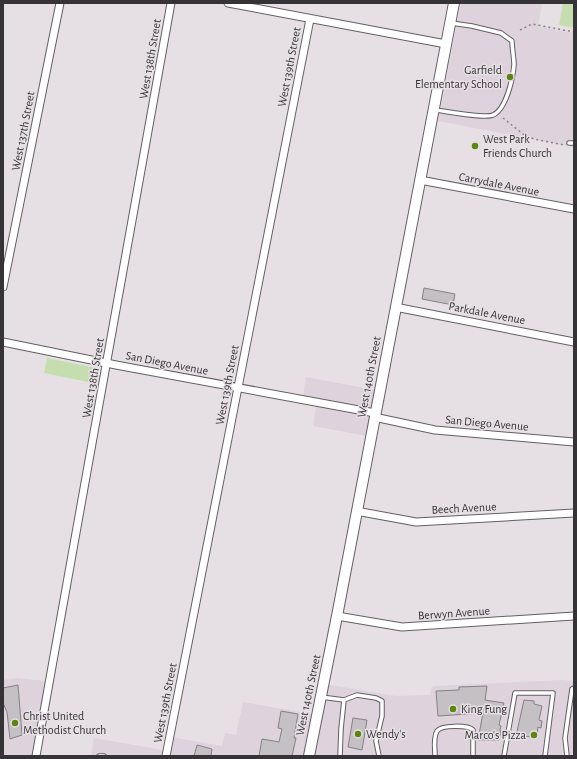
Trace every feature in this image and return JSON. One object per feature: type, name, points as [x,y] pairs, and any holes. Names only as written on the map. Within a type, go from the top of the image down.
[{"type":"street","name":"West 137th Street","points":[[3,288],[60,3]]},
{"type":"street","name":"West 138th Street","points":[[36,756],[171,3]]},
{"type":"street","points":[[228,3],[446,44]]},
{"type":"street","name":"West 140th Street","points":[[309,756],[454,3]]},
{"type":"street","name":"West 139th Street","points":[[166,756],[310,19]]},
{"type":"street","name":"Carrydale Avenue","points":[[420,180],[574,209]]},
{"type":"street","name":"Parkdale Avenue","points":[[395,307],[574,342]]},
{"type":"street","name":"San Diego Avenue","points":[[3,342],[375,415],[435,430],[574,442]]},
{"type":"street","name":"Beech Avenue","points":[[356,511],[416,522],[574,513]]},
{"type":"street","name":"Berwyn Avenue","points":[[337,616],[402,627],[574,616]]},
{"type":"lane","points":[[434,110],[492,116],[499,111],[511,84],[514,66],[512,40],[501,33],[472,26],[450,23]]},
{"type":"lane","points":[[567,756],[565,738],[572,688],[574,688]]},
{"type":"lane","points":[[504,756],[515,693],[553,693],[545,756]]},
{"type":"lane","points":[[321,697],[344,700],[357,695],[376,698],[382,701],[382,716],[376,741],[379,756]]},
{"type":"lane","points":[[340,756],[344,700]]},
{"type":"lane","points":[[435,756],[434,738],[438,730],[441,728],[460,726],[468,726],[473,730],[473,756]]},
{"type":"lane","points":[[98,756],[104,756]]},
{"type":"path","points":[[520,30],[532,24],[574,32]]},
{"type":"path","points":[[503,118],[523,134],[534,139],[566,146],[572,143]]},
{"type":"shaded area","name":"Garfield Elementary School","points":[[461,3],[542,3],[538,26],[574,33],[574,147],[438,121]]},
{"type":"shaded area","points":[[306,377],[375,390],[367,436],[313,426],[316,406],[302,403]]},
{"type":"shaded area","points":[[16,678],[46,681],[33,756],[3,756],[3,680]]},
{"type":"shaded area","points":[[562,680],[574,681],[574,756],[91,756],[94,738],[163,750],[166,736],[222,746],[225,733],[236,735],[243,702],[312,714],[319,683],[396,696],[430,695],[431,688],[434,686]]},
{"type":"green space","points":[[563,3],[574,3],[574,28],[559,25]]},
{"type":"green space","points":[[47,358],[96,368],[93,383],[44,373]]},
{"type":"building","points":[[424,288],[455,294],[453,305],[422,299]]},
{"type":"building","name":"Christ United Methodist Church","points":[[18,685],[22,735],[10,739],[7,712],[3,703],[3,688]]},
{"type":"building","points":[[487,686],[485,700],[504,703],[499,725],[501,726],[501,731],[499,740],[478,740],[483,713],[438,716],[436,691],[459,690],[459,687]]},
{"type":"building","points":[[524,700],[534,701],[534,704],[542,706],[539,720],[542,721],[541,728],[538,727],[537,737],[516,736]]},
{"type":"building","points":[[281,711],[298,714],[294,738],[296,738],[292,756],[259,756],[262,739],[279,742],[282,729],[278,728]]},
{"type":"building","name":"Wendy's","points":[[353,718],[367,720],[362,750],[348,747]]},
{"type":"building","points":[[197,745],[212,749],[211,756],[194,756]]},
{"type":"place","name":"Garfield Elementary School","points":[[510,77]]},
{"type":"place","name":"West Park Friends Church","points":[[475,146]]},
{"type":"place","name":"King Fung","points":[[453,709]]},
{"type":"place","name":"Christ United Methodist Church","points":[[15,723]]},
{"type":"place","name":"Wendy's","points":[[358,734]]},
{"type":"place","name":"Marco's Pizza","points":[[534,735]]}]
